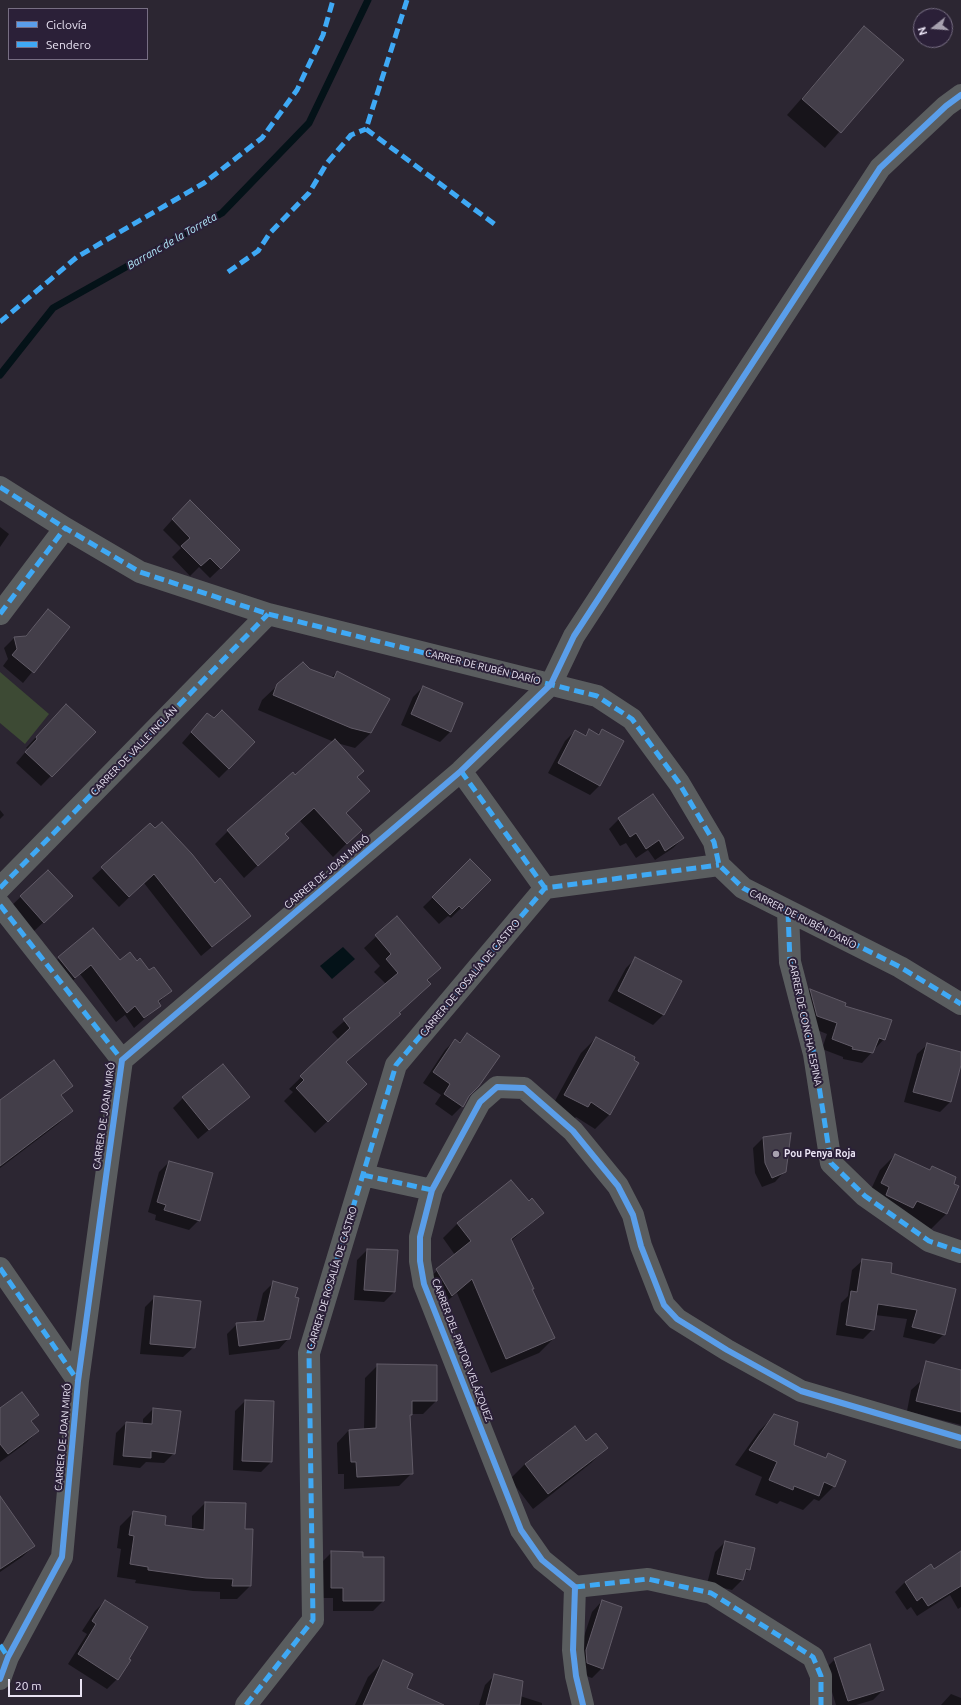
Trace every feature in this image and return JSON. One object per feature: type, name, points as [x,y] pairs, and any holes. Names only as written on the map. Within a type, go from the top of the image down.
[{"type":"street","points":[[551,684],[574,636],[880,168],[946,106],[961,95]]},
{"type":"street","name":"CARRER DE RUBÉN DARÍO","points":[[0,487],[65,528],[140,572],[268,614],[597,696],[632,719],[679,783],[714,842],[719,865],[743,888],[900,968],[961,1004]]},
{"type":"street","points":[[0,614],[65,528]]},
{"type":"street","name":"CARRER DE VALLE INCLÁN","points":[[0,888],[268,614]]},
{"type":"street","name":"CARRER DE JOAN MIRÓ","points":[[0,1679],[4,1651],[62,1557],[78,1381],[122,1060],[460,771],[551,684]]},
{"type":"street","points":[[460,771],[545,888],[719,865]]},
{"type":"street","name":"CARRER DE ROSALÍA DE CASTRO","points":[[246,1705],[313,1620],[309,1353],[396,1065],[545,888]]},
{"type":"street","points":[[0,905],[122,1060]]},
{"type":"street","name":"CARRER DE CONCHA ESPINA","points":[[788,912],[790,962],[814,1054],[831,1163],[865,1196],[929,1241],[961,1252]]},
{"type":"street","name":"CARRER DEL PINTOR VELÁZQUEZ","points":[[574,1587],[542,1560],[521,1530],[424,1284],[420,1261],[420,1237],[432,1190],[480,1102],[497,1087],[524,1088],[573,1132],[618,1186],[633,1215],[640,1246],[664,1305],[677,1319],[727,1350],[801,1391],[961,1438]]},
{"type":"street","points":[[363,1176],[432,1190]]},
{"type":"street","points":[[0,1268],[78,1381]]},
{"type":"street","points":[[583,1705],[572,1650],[574,1587],[648,1579],[711,1593],[813,1658],[820,1676],[821,1705]]},
{"type":"green space","points":[[0,672],[49,714],[25,744],[0,723]]},
{"type":"shaded area","points":[[343,947],[355,959],[332,979],[320,966]]},
{"type":"building","points":[[864,26],[904,60],[841,133],[802,99]]},
{"type":"building","points":[[190,500],[240,550],[221,569],[210,558],[201,566],[181,546],[190,538],[172,519]]},
{"type":"building","points":[[48,609],[70,627],[34,673],[12,655],[17,649],[14,637],[26,636]]},
{"type":"building","points":[[303,662],[310,669],[334,678],[337,671],[390,699],[371,733],[351,728],[273,695],[277,684]]},
{"type":"building","points":[[423,686],[463,703],[451,732],[411,714]]},
{"type":"building","points":[[66,704],[96,732],[52,777],[25,752],[37,739],[36,737]]},
{"type":"building","points":[[222,710],[255,742],[229,769],[191,732],[207,713],[214,718]]},
{"type":"building","points":[[589,729],[599,735],[602,729],[624,741],[600,786],[558,763],[575,730],[586,736]]},
{"type":"building","points":[[335,739],[364,771],[357,777],[370,791],[346,813],[362,830],[347,844],[314,808],[285,834],[289,838],[258,866],[227,830],[293,772],[295,775]]},
{"type":"building","points":[[653,794],[684,838],[665,851],[659,840],[646,849],[636,833],[630,837],[618,818]]},
{"type":"building","points":[[162,822],[192,854],[215,883],[220,878],[251,916],[212,947],[154,874],[129,897],[101,867],[150,823],[155,828]]},
{"type":"building","points":[[470,859],[491,880],[462,909],[459,906],[450,915],[432,897]]},
{"type":"building","points":[[48,870],[73,896],[44,923],[20,896]]},
{"type":"building","points":[[397,916],[441,968],[427,980],[431,984],[399,1013],[401,1014],[346,1062],[367,1084],[328,1122],[296,1088],[304,1080],[300,1076],[350,1028],[343,1019],[398,973],[386,959],[391,954],[375,935]]},
{"type":"building","points":[[93,928],[120,960],[130,952],[137,961],[140,958],[149,970],[154,967],[172,991],[158,1001],[161,1006],[144,1018],[135,1006],[127,1013],[91,965],[75,978],[58,957]]},
{"type":"building","points":[[635,957],[682,981],[664,1015],[618,991]]},
{"type":"building","points":[[810,989],[846,1003],[845,1006],[892,1020],[885,1040],[879,1038],[873,1053],[852,1049],[853,1047],[832,1039],[837,1023],[817,1016]]},
{"type":"building","points":[[467,1033],[500,1056],[479,1086],[469,1096],[463,1107],[444,1094],[450,1084],[433,1072],[455,1039],[460,1043]]},
{"type":"building","points":[[596,1037],[635,1057],[634,1060],[639,1063],[610,1115],[591,1102],[588,1107],[564,1095]]},
{"type":"building","points":[[927,1043],[961,1052],[961,1065],[951,1102],[913,1092]]},
{"type":"building","points":[[54,1060],[73,1086],[61,1095],[73,1111],[0,1166],[0,1100]]},
{"type":"building","points":[[223,1064],[250,1097],[209,1130],[182,1097]]},
{"type":"building","name":"Pou Penya Roja","points":[[791,1133],[786,1172],[772,1178],[765,1163],[763,1137]]},
{"type":"building","points":[[895,1154],[930,1170],[932,1166],[956,1177],[954,1184],[959,1186],[947,1214],[917,1201],[913,1208],[886,1195],[889,1187],[881,1183]]},
{"type":"building","points":[[169,1161],[213,1173],[200,1221],[164,1210],[166,1205],[157,1202]]},
{"type":"building","points":[[511,1180],[529,1201],[532,1198],[544,1213],[511,1239],[555,1338],[506,1359],[472,1279],[452,1296],[436,1269],[471,1241],[457,1223]]},
{"type":"building","points":[[367,1249],[398,1250],[395,1292],[364,1290]]},
{"type":"building","points":[[862,1259],[892,1263],[891,1273],[956,1289],[945,1335],[912,1327],[917,1310],[878,1304],[874,1330],[846,1325],[851,1291],[857,1292]]},
{"type":"building","points":[[273,1281],[298,1288],[295,1297],[299,1298],[290,1339],[239,1346],[236,1323],[264,1321]]},
{"type":"building","points":[[154,1296],[201,1301],[195,1348],[150,1344]]},
{"type":"building","points":[[926,1361],[961,1370],[961,1412],[916,1401]]},
{"type":"building","points":[[377,1364],[437,1365],[437,1401],[412,1401],[412,1415],[410,1415],[413,1474],[357,1477],[356,1462],[351,1462],[349,1430],[376,1428]]},
{"type":"building","points":[[22,1392],[39,1415],[31,1421],[39,1431],[8,1454],[0,1444],[0,1408]]},
{"type":"building","points":[[245,1400],[274,1401],[272,1462],[242,1461]]},
{"type":"building","points":[[153,1408],[181,1411],[175,1454],[151,1451],[151,1458],[123,1456],[126,1422],[152,1424]]},
{"type":"building","points":[[774,1414],[798,1422],[794,1445],[826,1458],[828,1453],[846,1461],[835,1487],[824,1482],[819,1496],[794,1486],[793,1490],[769,1480],[777,1462],[749,1450]]},
{"type":"building","points":[[575,1426],[586,1441],[596,1433],[608,1448],[548,1494],[525,1464]]},
{"type":"building","points":[[0,1496],[35,1546],[0,1569]]},
{"type":"building","points":[[205,1502],[246,1503],[245,1529],[253,1529],[251,1586],[232,1586],[233,1579],[206,1578],[148,1570],[148,1567],[130,1564],[134,1536],[129,1535],[133,1511],[166,1516],[165,1525],[204,1530]]},
{"type":"building","points":[[725,1541],[755,1548],[750,1570],[746,1569],[743,1580],[717,1574]]},
{"type":"building","points":[[331,1551],[363,1552],[363,1557],[384,1557],[384,1601],[343,1601],[343,1588],[331,1588]]},
{"type":"building","points":[[961,1551],[961,1586],[928,1606],[922,1597],[917,1601],[905,1582],[931,1564],[934,1569]]},
{"type":"building","points":[[105,1600],[148,1627],[129,1659],[131,1660],[118,1680],[78,1654],[96,1624],[92,1621]]},
{"type":"building","points":[[602,1600],[622,1607],[603,1669],[587,1663],[586,1650]]},
{"type":"building","points":[[870,1644],[884,1690],[848,1701],[834,1658]]},
{"type":"building","points":[[383,1660],[413,1674],[407,1688],[444,1705],[363,1705]]},
{"type":"building","points":[[494,1674],[523,1681],[520,1705],[486,1705]]},
{"type":"waterway","name":"Barranc de la Torreta","points":[[0,375],[53,308],[222,213],[309,123],[368,0]]},
{"type":"marked path","points":[[0,322],[77,257],[204,183],[262,138],[297,90],[323,35],[333,0]]},
{"type":"marked path","points":[[407,0],[366,129],[497,226]]},
{"type":"marked path","points":[[228,272],[258,251],[270,233],[309,193],[327,163],[351,135],[366,129]]},
{"type":"marked path","points":[[0,487],[65,528]]},
{"type":"marked path","points":[[0,614],[65,528],[140,572],[268,614],[597,696],[632,719],[679,783],[714,842],[719,865],[743,888],[900,967],[961,1004]]},
{"type":"marked path","points":[[0,888],[268,614]]},
{"type":"marked path","points":[[461,771],[545,888]]},
{"type":"marked path","points":[[246,1705],[313,1620],[309,1353],[396,1065],[545,888],[719,865]]},
{"type":"marked path","points":[[0,905],[122,1060]]},
{"type":"marked path","points":[[788,912],[790,962],[814,1054],[831,1163],[865,1196],[929,1241],[961,1252]]},
{"type":"marked path","points":[[363,1175],[432,1190]]},
{"type":"marked path","points":[[0,1268],[78,1381]]},
{"type":"marked path","points":[[575,1587],[648,1579],[711,1593],[813,1657],[821,1676],[821,1705]]},
{"type":"marked path","points":[[0,1645],[8,1657]]},
{"type":"cycle path","points":[[0,1679],[8,1657],[62,1557],[78,1381],[122,1060],[461,771],[551,684],[574,636],[880,168],[946,106],[961,95]]},
{"type":"cycle path","points":[[583,1705],[576,1676],[573,1650],[575,1587],[542,1560],[521,1530],[424,1284],[420,1261],[420,1237],[432,1190],[480,1102],[497,1087],[524,1088],[573,1131],[618,1186],[633,1215],[641,1246],[664,1305],[677,1319],[727,1350],[801,1391],[961,1438]]},
{"type":"place","name":"Pou Penya Roja","points":[[776,1154]]}]
